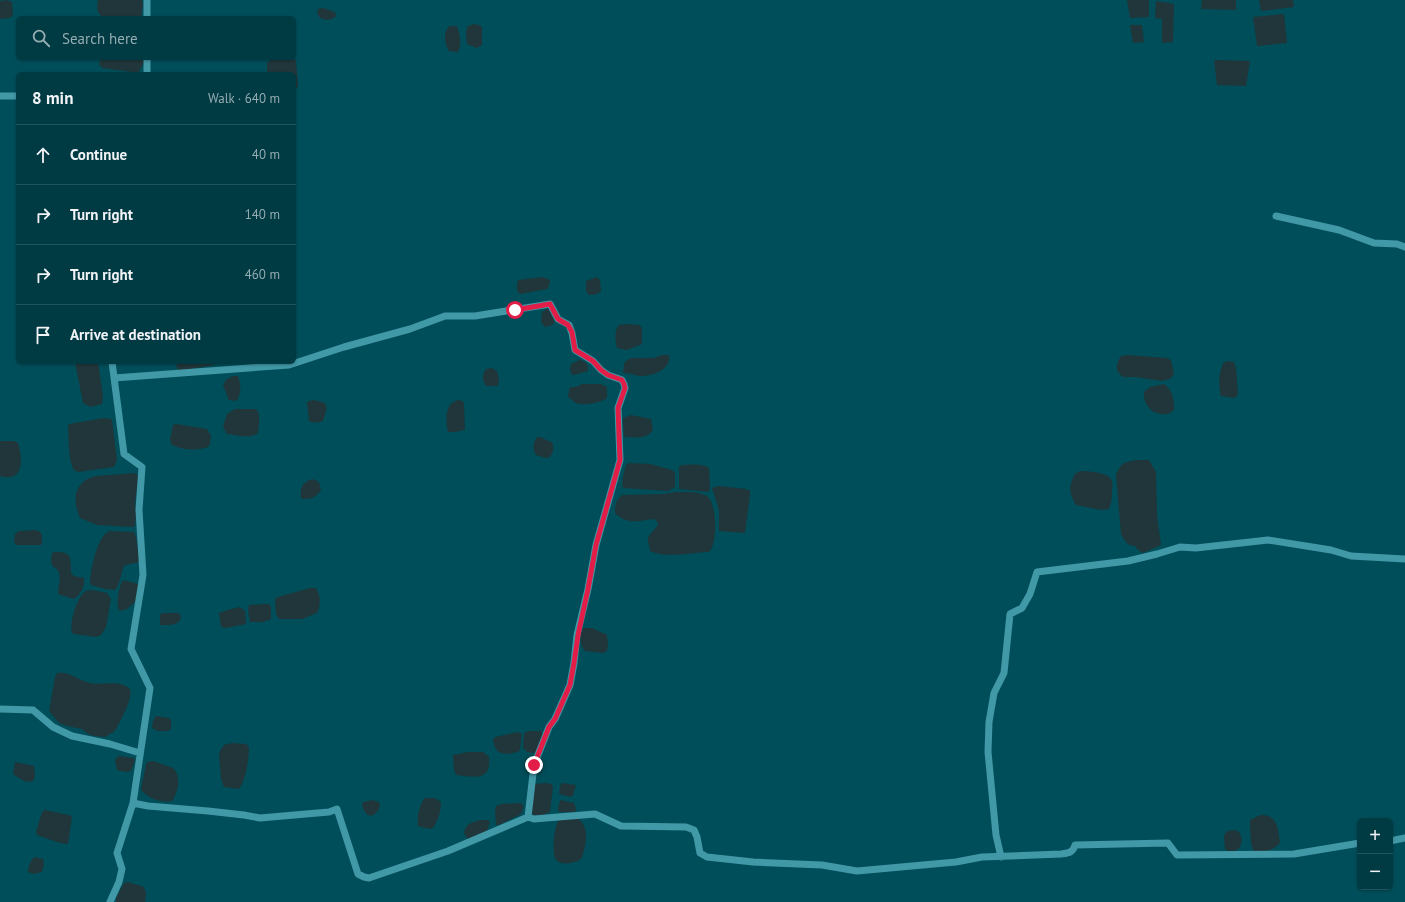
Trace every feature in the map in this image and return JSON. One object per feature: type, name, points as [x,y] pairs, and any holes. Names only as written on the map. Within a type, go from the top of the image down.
[{"type":"street","points":[[147,0],[147,16]]},
{"type":"street","points":[[147,60],[147,72]]},
{"type":"street","points":[[0,96],[16,96]]},
{"type":"street","points":[[1276,216],[1339,230],[1374,243],[1397,244],[1405,247]]},
{"type":"street","points":[[296,362],[445,316],[475,316],[550,304],[558,319],[568,325],[572,332],[575,350],[593,361],[608,375],[622,380],[625,388],[618,408],[620,460],[596,545],[578,635],[570,685],[555,719],[549,727],[534,765],[528,817]]},
{"type":"street","points":[[110,902],[119,882],[122,869],[117,853],[133,803],[150,688],[131,649],[143,575],[139,510],[142,467],[124,454],[112,364]]},
{"type":"street","points":[[114,378],[291,364]]},
{"type":"street","points":[[1001,857],[996,835],[988,752],[989,722],[994,693],[1004,673],[1010,614],[1022,608],[1030,594],[1037,572],[1128,561],[1180,547],[1196,548],[1268,540],[1332,550],[1351,556],[1405,559]]},
{"type":"street","points":[[0,709],[33,710],[53,728],[72,736],[110,744],[140,753]]},
{"type":"street","points":[[133,803],[148,806],[208,811],[260,818],[329,812],[336,809],[358,874],[369,878],[448,850],[528,817],[534,819],[595,814],[621,826],[686,827],[694,830],[700,853],[707,857],[753,862],[822,865],[857,871],[956,862],[982,857],[1061,854],[1070,852],[1074,849],[1075,845],[1168,843],[1177,855],[1294,854],[1357,844]]},
{"type":"street","points":[[1393,840],[1405,838]]},
{"type":"water","points":[[7,0],[12,2],[13,15],[10,18],[0,19],[0,1]]},
{"type":"water","points":[[98,0],[142,0],[143,5],[141,16],[102,16],[99,14],[97,8]]},
{"type":"water","points":[[1127,0],[1149,0],[1149,17],[1130,18]]},
{"type":"water","points":[[1202,0],[1236,0],[1236,10],[1201,9]]},
{"type":"water","points":[[1259,0],[1293,0],[1294,7],[1261,11]]},
{"type":"water","points":[[1156,1],[1174,4],[1173,42],[1162,43],[1162,19],[1155,18]]},
{"type":"water","points":[[323,8],[335,12],[336,16],[327,20],[320,18],[317,13],[318,9]]},
{"type":"water","points":[[1284,14],[1287,43],[1257,46],[1253,17]]},
{"type":"water","points":[[474,24],[482,27],[482,45],[477,48],[467,44],[466,32],[468,26]]},
{"type":"water","points":[[1130,25],[1142,25],[1144,42],[1133,43]]},
{"type":"water","points":[[450,26],[457,26],[458,29],[460,43],[458,52],[449,51],[446,45],[445,34]]},
{"type":"water","points":[[100,60],[143,60],[144,63],[138,72],[102,68],[99,64]]},
{"type":"water","points":[[270,60],[296,60],[297,88],[296,72],[267,72],[267,63]]},
{"type":"water","points":[[1214,60],[1250,61],[1246,86],[1217,85]]},
{"type":"water","points":[[543,277],[550,280],[547,289],[520,294],[517,291],[518,280]]},
{"type":"water","points":[[597,277],[600,280],[601,291],[597,294],[589,295],[586,291],[586,281]]},
{"type":"water","points":[[549,308],[554,317],[554,322],[550,326],[545,327],[541,322],[542,312]]},
{"type":"water","points":[[619,325],[639,325],[642,328],[642,344],[627,350],[617,348],[615,339],[616,330]]},
{"type":"water","points":[[662,355],[669,355],[669,360],[667,365],[660,372],[644,376],[623,373],[624,364],[631,358],[654,358]]},
{"type":"water","points":[[1128,355],[1167,358],[1171,360],[1174,374],[1170,379],[1162,381],[1135,377],[1123,377],[1117,370],[1117,365],[1121,356]]},
{"type":"water","points":[[580,360],[587,364],[588,371],[574,375],[571,374],[571,364]]},
{"type":"water","points":[[1228,361],[1234,362],[1236,368],[1238,393],[1234,398],[1221,396],[1220,392],[1219,379],[1223,363]]},
{"type":"water","points":[[75,364],[98,364],[103,396],[102,404],[90,407],[83,403]]},
{"type":"water","points":[[176,364],[215,364],[179,371]]},
{"type":"water","points":[[492,368],[497,371],[499,379],[498,386],[486,386],[483,380],[484,373],[486,369]]},
{"type":"water","points":[[233,376],[238,376],[240,386],[240,392],[236,401],[229,400],[223,385],[226,380]]},
{"type":"water","points":[[582,384],[601,384],[607,387],[607,398],[592,404],[576,403],[568,397],[569,390],[571,387],[576,387]]},
{"type":"water","points":[[1164,384],[1171,392],[1174,410],[1170,413],[1162,414],[1150,409],[1144,399],[1144,392],[1150,387]]},
{"type":"water","points":[[313,400],[322,402],[327,408],[323,421],[309,421],[307,402]]},
{"type":"water","points":[[458,400],[463,401],[464,404],[465,430],[448,432],[448,409],[453,402]]},
{"type":"water","points":[[235,409],[256,409],[258,411],[258,433],[251,436],[227,434],[223,427],[227,414]]},
{"type":"water","points":[[631,415],[651,419],[653,430],[644,437],[625,437],[623,418]]},
{"type":"water","points":[[104,418],[112,420],[117,460],[114,467],[78,472],[74,470],[70,455],[69,424]]},
{"type":"water","points":[[176,424],[207,429],[211,436],[210,444],[208,447],[194,449],[184,449],[174,446],[171,444],[170,439],[173,425]]},
{"type":"water","points":[[537,437],[553,443],[553,451],[550,457],[546,458],[536,455],[534,446]]},
{"type":"water","points":[[0,441],[14,441],[18,443],[21,462],[18,473],[14,476],[0,476]]},
{"type":"water","points":[[1137,460],[1149,460],[1156,472],[1157,515],[1161,545],[1143,553],[1135,546],[1128,544],[1121,534],[1116,475],[1124,463]]},
{"type":"water","points":[[630,463],[650,464],[672,470],[675,472],[675,487],[668,491],[623,488],[625,468],[626,465]]},
{"type":"water","points":[[682,465],[700,465],[709,468],[709,492],[679,489],[679,467]]},
{"type":"water","points":[[1080,471],[1100,473],[1111,479],[1113,485],[1109,509],[1101,510],[1076,505],[1072,497],[1070,486],[1075,474]]},
{"type":"water","points":[[137,474],[138,478],[135,502],[135,526],[97,525],[80,518],[77,511],[76,498],[79,486],[83,482],[96,476]]},
{"type":"water","points":[[313,479],[319,482],[321,490],[313,498],[301,498],[302,486],[304,483]]},
{"type":"water","points":[[718,486],[746,489],[750,491],[745,533],[719,531],[719,510],[712,488]]},
{"type":"water","points":[[676,492],[700,493],[707,496],[710,500],[713,507],[715,533],[712,548],[709,552],[663,555],[650,551],[648,539],[658,523],[655,519],[629,521],[615,513],[616,503],[622,495],[663,494]]},
{"type":"water","points":[[19,531],[39,531],[42,535],[41,545],[16,545],[14,542],[15,534]]},
{"type":"water","points":[[110,531],[134,532],[140,562],[125,565],[115,590],[91,585],[90,582],[93,561],[98,545],[105,534]]},
{"type":"water","points":[[61,552],[68,555],[71,564],[71,573],[74,576],[84,578],[82,590],[74,599],[58,594],[60,578],[59,573],[51,562],[52,553]]},
{"type":"water","points":[[124,580],[138,584],[137,600],[127,609],[120,611],[118,598],[121,583]]},
{"type":"water","points":[[310,588],[316,588],[320,597],[320,604],[317,613],[302,619],[279,619],[276,614],[275,599]]},
{"type":"water","points":[[93,590],[107,593],[111,599],[106,627],[101,635],[96,637],[74,634],[72,633],[71,629],[74,610],[83,594],[87,591]]},
{"type":"water","points":[[269,604],[271,607],[271,619],[263,622],[250,622],[248,610],[249,605]]},
{"type":"water","points":[[240,607],[245,611],[246,624],[226,628],[221,627],[219,613]]},
{"type":"water","points":[[162,613],[178,613],[181,616],[179,622],[168,625],[160,625],[160,615]]},
{"type":"water","points":[[584,628],[592,628],[607,635],[607,651],[603,653],[585,651],[580,640],[582,630]]},
{"type":"water","points":[[57,673],[65,673],[86,682],[95,684],[116,683],[130,689],[128,704],[115,731],[105,737],[94,736],[88,734],[82,729],[59,723],[49,711]]},
{"type":"water","points":[[156,716],[169,718],[171,720],[171,729],[168,731],[158,731],[152,728],[153,721]]},
{"type":"water","points":[[529,731],[541,731],[543,735],[535,753],[527,752],[523,748],[524,733]]},
{"type":"water","points":[[518,732],[522,734],[520,750],[518,752],[504,754],[498,752],[493,740],[495,737]]},
{"type":"water","points":[[232,743],[246,744],[249,747],[248,763],[239,789],[224,787],[221,779],[219,753],[224,745]]},
{"type":"water","points":[[468,752],[483,752],[489,757],[488,771],[475,777],[456,775],[454,770],[453,755]]},
{"type":"water","points":[[119,756],[134,758],[135,760],[131,771],[126,772],[117,770],[115,760]]},
{"type":"water","points":[[153,761],[173,768],[176,772],[178,784],[172,801],[155,800],[141,790],[146,764]]},
{"type":"water","points":[[15,762],[34,766],[35,776],[33,781],[25,781],[13,774]]},
{"type":"water","points":[[547,783],[553,786],[550,812],[544,815],[534,816],[531,812],[535,784]]},
{"type":"water","points":[[562,783],[576,785],[571,797],[559,794]]},
{"type":"water","points":[[425,798],[435,798],[441,802],[439,816],[432,829],[418,826],[419,811]]},
{"type":"water","points":[[372,800],[379,802],[380,806],[376,813],[371,816],[366,813],[362,805],[363,802]]},
{"type":"water","points":[[560,800],[574,803],[576,809],[575,812],[559,812],[558,809]]},
{"type":"water","points":[[520,803],[524,806],[521,814],[499,825],[496,825],[496,806],[501,804]]},
{"type":"water","points":[[45,810],[72,817],[68,844],[60,843],[37,835],[36,832],[42,812]]},
{"type":"water","points":[[1260,815],[1266,815],[1274,820],[1278,828],[1280,843],[1274,848],[1262,852],[1254,852],[1251,841],[1250,820]]},
{"type":"water","points":[[576,818],[584,825],[586,843],[583,854],[581,859],[575,862],[560,863],[555,858],[554,854],[554,839],[557,823],[559,820]]},
{"type":"water","points":[[480,820],[488,820],[490,822],[487,831],[469,839],[467,838],[464,833],[466,827],[469,824]]},
{"type":"water","points":[[1235,830],[1241,835],[1241,844],[1236,850],[1228,851],[1225,849],[1224,835],[1227,831]]},
{"type":"water","points":[[35,857],[43,859],[44,864],[42,872],[34,874],[28,872],[30,863]]},
{"type":"water","points":[[128,882],[144,887],[146,893],[145,902],[116,902],[116,898],[124,883]]},
{"type":"route","points":[[515,310],[550,304],[558,319],[568,325],[572,332],[575,350],[593,361],[608,375],[622,380],[625,388],[618,408],[620,460],[596,545],[578,635],[570,685],[555,719],[549,727],[534,765]]}]
